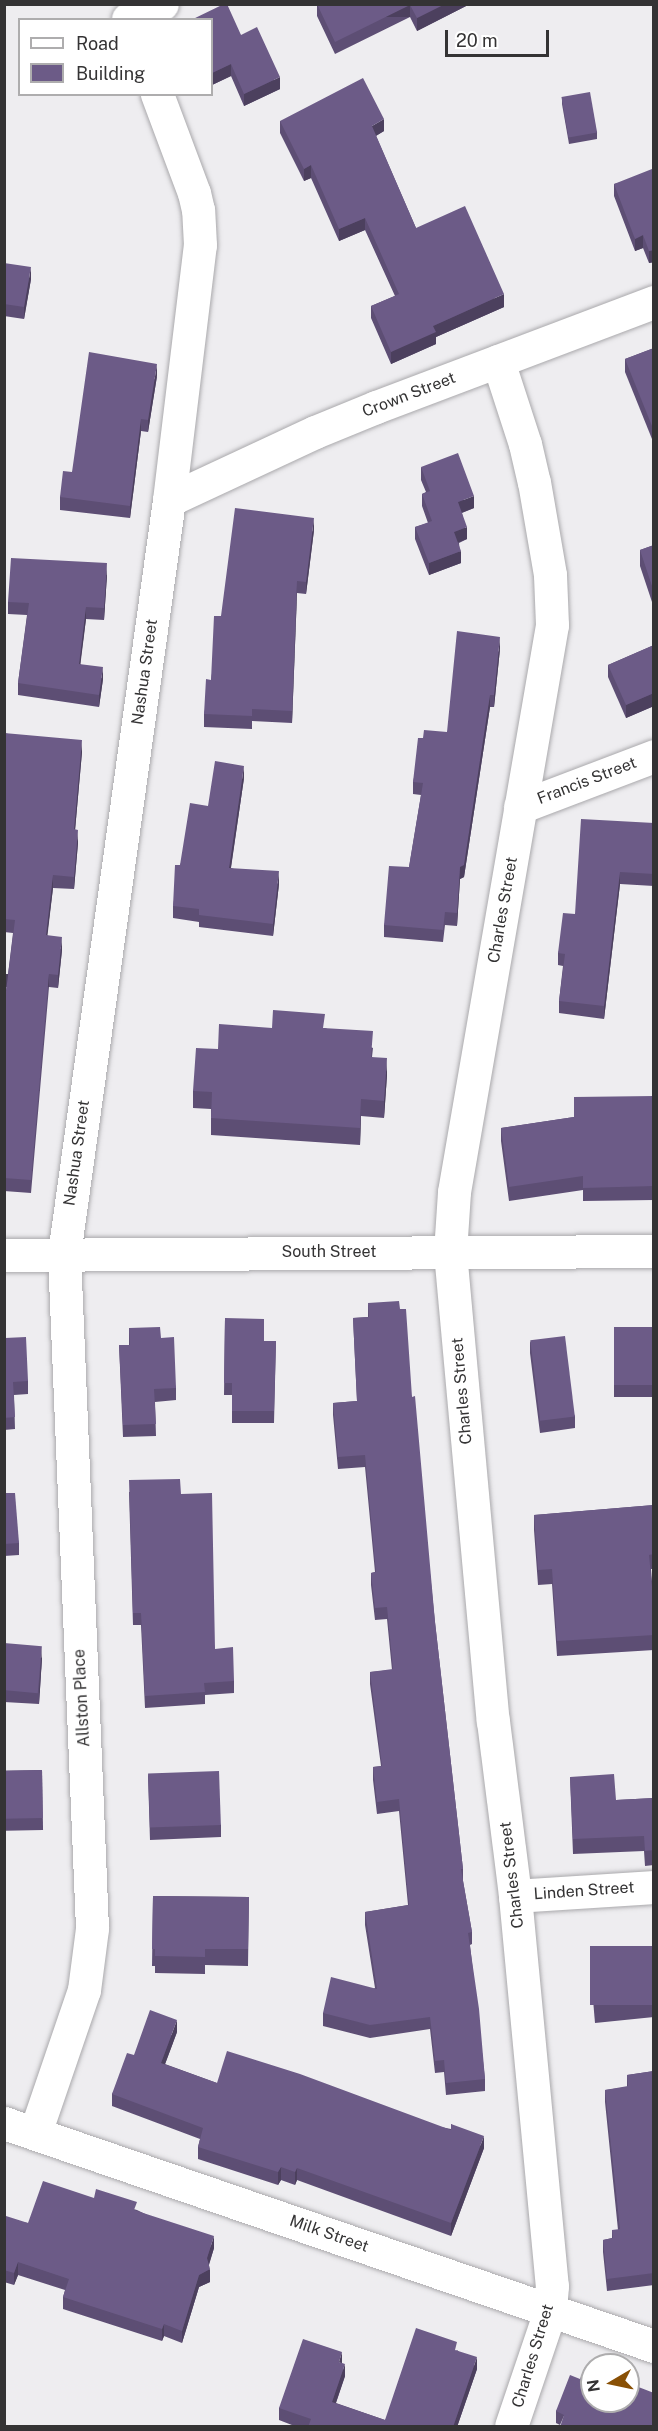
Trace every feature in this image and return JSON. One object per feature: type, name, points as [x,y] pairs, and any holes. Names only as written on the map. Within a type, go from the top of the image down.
[{"type":"street","points":[[122,4],[128,18]]},
{"type":"street","points":[[130,18],[162,4]]},
{"type":"street","name":"Nashua Street","points":[[64,1254],[169,500],[199,263],[200,226],[186,169],[158,96]]},
{"type":"street","name":"Crown Street","points":[[169,500],[315,432],[654,302]]},
{"type":"street","name":"Charles Street","points":[[498,362],[525,444],[534,482],[552,599],[548,653],[454,1192],[450,1252],[494,1721],[515,1896],[552,2286],[550,2311],[511,2427]]},
{"type":"street","name":"Francis Street","points":[[520,807],[654,756]]},
{"type":"street","name":"South Street","points":[[4,1255],[654,1251]]},
{"type":"street","name":"Allston Place","points":[[35,2133],[84,1990],[92,1928],[64,1254]]},
{"type":"street","name":"Linden Street","points":[[515,1896],[654,1887]]},
{"type":"street","name":"Milk Street","points":[[4,2122],[654,2346]]},
{"type":"building","points":[[227,4],[241,35],[257,27],[280,77],[244,94],[231,64],[213,73],[213,18],[195,18]]},
{"type":"building","points":[[317,4],[445,4],[417,18],[410,5],[335,42]]},
{"type":"building","points":[[363,78],[384,119],[372,126],[416,228],[465,206],[504,294],[433,326],[436,332],[391,352],[371,306],[399,294],[365,218],[339,229],[311,165],[304,169],[280,121]]},
{"type":"building","points":[[590,92],[597,132],[569,137],[561,97]]},
{"type":"building","points":[[652,169],[654,174],[654,250],[649,251],[643,235],[635,239],[614,184]]},
{"type":"building","points":[[4,263],[31,267],[24,307],[4,304]]},
{"type":"building","points":[[654,348],[654,431],[625,359]]},
{"type":"building","points":[[89,352],[157,364],[148,420],[141,419],[130,506],[60,497],[63,471],[72,472]]},
{"type":"building","points":[[458,453],[474,496],[458,502],[467,527],[454,532],[461,551],[429,563],[415,527],[432,521],[422,494],[430,491],[421,467]]},
{"type":"building","points":[[235,508],[314,518],[306,582],[297,581],[292,711],[252,709],[252,716],[204,714],[206,679],[211,680],[214,616],[221,616]]},
{"type":"building","points":[[654,545],[654,585],[652,586],[640,550]]},
{"type":"building","points":[[11,558],[107,563],[104,608],[86,607],[79,664],[103,667],[99,695],[18,683],[29,603],[8,602]]},
{"type":"building","points":[[457,631],[500,637],[494,695],[490,695],[464,865],[460,867],[457,913],[445,912],[443,930],[384,925],[389,866],[409,867],[423,783],[413,782],[418,738],[423,738],[424,730],[447,732]]},
{"type":"building","points":[[654,645],[654,693],[626,705],[608,665]]},
{"type":"building","points":[[4,733],[82,740],[74,829],[78,830],[74,877],[53,875],[46,935],[62,937],[58,975],[49,974],[31,1180],[4,1178],[4,999],[15,920],[4,919]]},
{"type":"building","points":[[215,761],[244,766],[229,868],[279,871],[273,924],[199,915],[199,909],[173,906],[175,865],[180,865],[190,803],[208,806]]},
{"type":"building","points":[[581,819],[654,823],[654,874],[620,872],[604,1006],[559,1001],[565,954],[558,953],[563,913],[575,914]]},
{"type":"building","points":[[273,1010],[325,1014],[323,1028],[373,1031],[371,1057],[387,1058],[384,1101],[361,1099],[360,1128],[211,1118],[212,1092],[193,1091],[196,1048],[218,1049],[219,1024],[272,1028]]},
{"type":"building","points":[[654,1096],[654,1186],[583,1188],[583,1176],[509,1187],[501,1128],[574,1117],[574,1097]]},
{"type":"building","points":[[399,1301],[400,1309],[406,1309],[412,1397],[415,1396],[435,1622],[463,1869],[461,1869],[472,1932],[468,1933],[479,2009],[485,2079],[446,2083],[444,2060],[435,2061],[430,2017],[370,2025],[323,2013],[331,1977],[377,1989],[365,1912],[409,1905],[399,1799],[377,1802],[373,1767],[382,1766],[370,1672],[393,1669],[387,1607],[375,1608],[371,1573],[376,1572],[365,1455],[338,1457],[333,1403],[357,1401],[353,1318],[369,1317],[368,1303]]},
{"type":"building","points":[[225,1318],[264,1319],[264,1341],[276,1341],[274,1411],[232,1411],[232,1383],[224,1383]]},
{"type":"building","points":[[160,1327],[161,1338],[174,1337],[176,1388],[154,1389],[156,1424],[123,1425],[119,1345],[130,1345],[129,1328]]},
{"type":"building","points":[[614,1327],[654,1327],[654,1385],[614,1385]]},
{"type":"building","points":[[4,1331],[5,1338],[26,1337],[28,1381],[13,1382],[15,1417],[4,1418]]},
{"type":"building","points":[[565,1336],[575,1416],[540,1421],[530,1340]]},
{"type":"building","points":[[180,1479],[181,1494],[212,1493],[215,1649],[233,1647],[234,1681],[204,1683],[205,1692],[145,1696],[141,1613],[133,1613],[129,1480]]},
{"type":"building","points":[[4,1493],[15,1493],[19,1543],[4,1544]]},
{"type":"building","points":[[654,1505],[654,1554],[649,1555],[654,1635],[557,1641],[552,1569],[538,1570],[534,1515]]},
{"type":"building","points":[[4,1643],[42,1646],[38,1693],[4,1690]]},
{"type":"building","points":[[42,1770],[43,1818],[5,1819],[4,1771]]},
{"type":"building","points":[[219,1771],[221,1825],[150,1827],[148,1773]]},
{"type":"building","points":[[614,1774],[616,1800],[654,1798],[654,1850],[645,1851],[644,1836],[573,1839],[570,1777]]},
{"type":"building","points":[[153,1896],[249,1897],[248,1949],[205,1949],[205,1957],[155,1956],[155,1949],[152,1949]]},
{"type":"building","points":[[590,1946],[654,1946],[654,2005],[590,2005]]},
{"type":"building","points":[[150,2010],[177,2020],[161,2063],[217,2083],[227,2051],[300,2074],[451,2130],[451,2124],[484,2136],[451,2223],[297,2168],[295,2172],[281,2167],[278,2172],[198,2147],[203,2128],[112,2094],[127,2053],[134,2055]]},
{"type":"building","points":[[654,2071],[654,2273],[607,2279],[603,2240],[613,2238],[612,2230],[620,2229],[605,2090],[628,2086],[627,2075]]},
{"type":"building","points":[[43,2181],[94,2198],[96,2189],[137,2202],[134,2210],[214,2236],[207,2258],[210,2269],[199,2275],[182,2331],[164,2324],[162,2329],[63,2297],[69,2279],[18,2262],[14,2273],[4,2270],[4,2219],[6,2216],[28,2223]]},
{"type":"building","points":[[416,2328],[457,2342],[455,2350],[477,2357],[453,2427],[308,2427],[311,2419],[279,2408],[303,2339],[342,2352],[339,2362],[345,2364],[332,2402],[385,2420]]},
{"type":"building","points":[[570,2375],[580,2379],[580,2413],[640,2413],[640,2388],[654,2393],[654,2427],[560,2427],[564,2415],[556,2411]]}]
